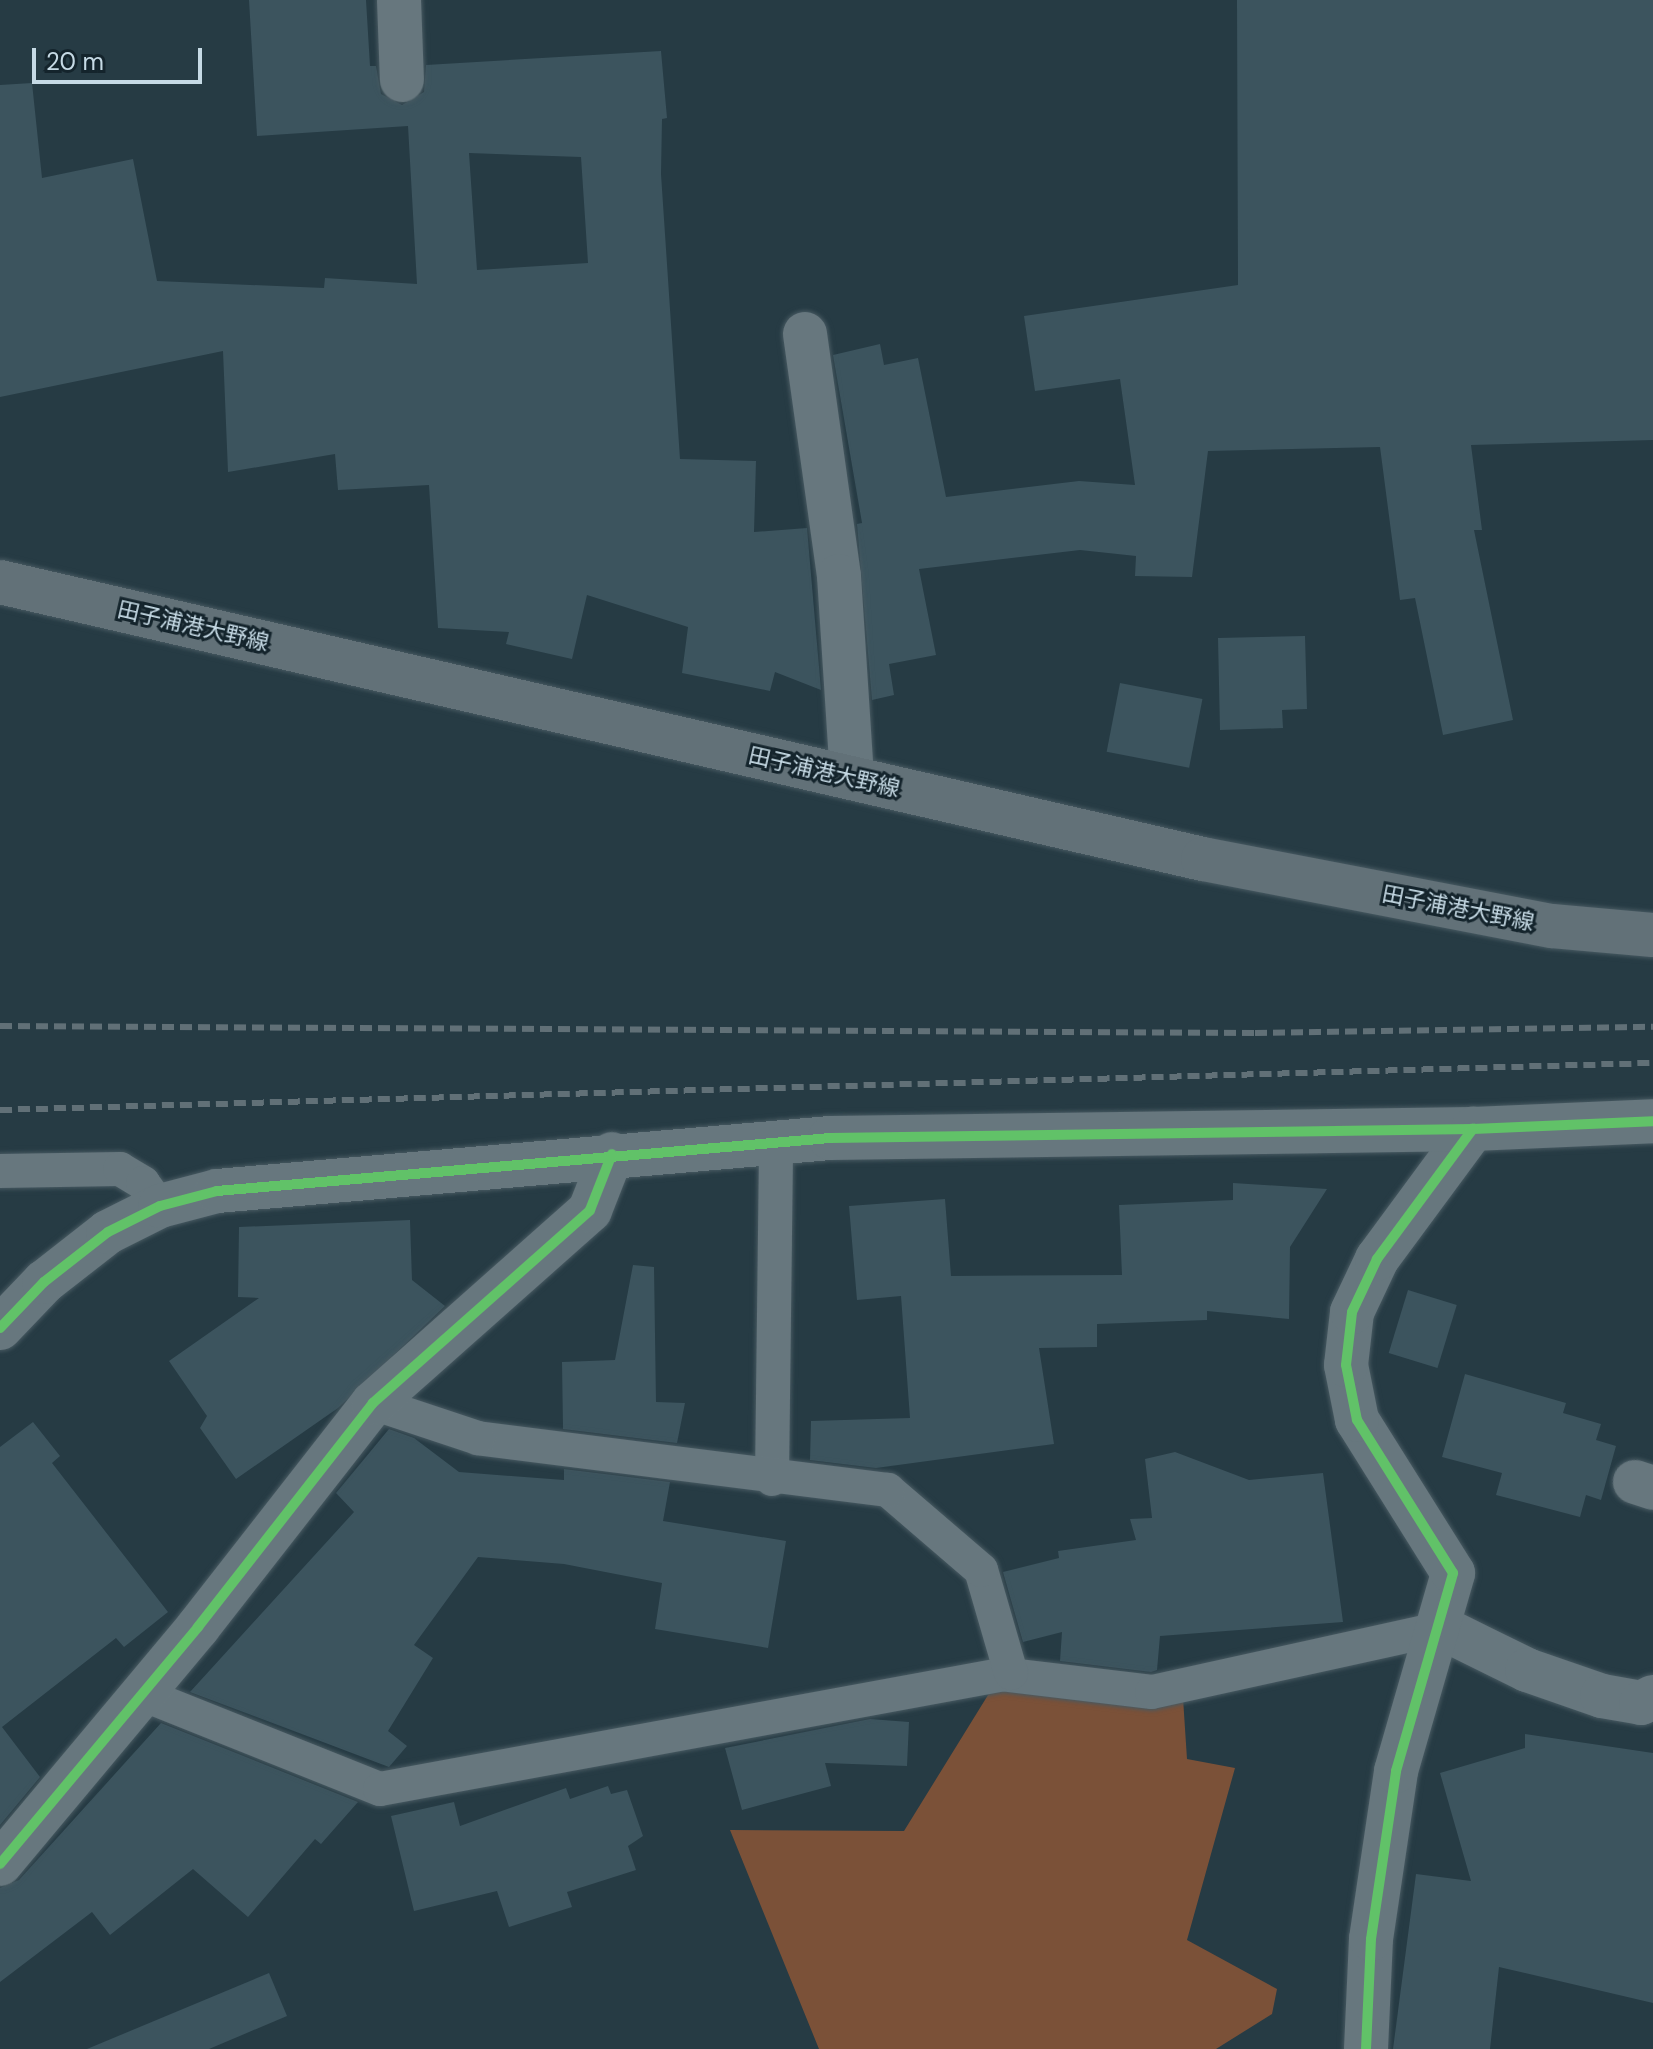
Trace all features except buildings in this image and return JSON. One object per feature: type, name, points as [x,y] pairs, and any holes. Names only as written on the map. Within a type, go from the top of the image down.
[{"type":"main road","name":"田子浦港大野線","points":[[0,582],[1234,865],[1552,926],[1653,935]]},
{"type":"street","points":[[399,0],[402,80]]},
{"type":"street","points":[[805,334],[839,576],[852,778]]},
{"type":"street","points":[[0,1328],[75,1255],[160,1206],[217,1191],[776,1141],[1473,1129],[1653,1121]]},
{"type":"street","points":[[1366,2049],[1371,1939],[1396,1771],[1442,1628],[1453,1573],[1357,1420],[1346,1365],[1352,1312],[1377,1259],[1473,1129]]},
{"type":"street","points":[[0,1864],[142,1694],[373,1403],[590,1210],[612,1154]]},
{"type":"street","points":[[1442,1628],[1527,1670],[1602,1696],[1641,1703],[1653,1697]]},
{"type":"lane","points":[[772,1479],[776,1141]]},
{"type":"lane","points":[[0,1171],[120,1169],[143,1183],[160,1206]]},
{"type":"lane","points":[[142,1694],[380,1789],[1011,1673],[981,1570],[888,1490],[772,1479],[478,1438],[373,1403]]},
{"type":"lane","points":[[1001,1674],[1152,1692],[1442,1628]]},
{"type":"shaded area","points":[[1001,1674],[1183,1698],[1187,1759],[1235,1768],[1187,1940],[1277,1989],[1272,2014],[1216,2049],[819,2049],[730,1830],[904,1831]]},
{"type":"railway","points":[[0,1026],[1255,1033],[1653,1027]]},
{"type":"railway","points":[[0,1110],[1653,1063]]},
{"type":"cycle path","points":[[0,1328],[44,1282],[108,1232],[160,1206],[217,1191],[830,1138],[1473,1129],[1653,1121]]},
{"type":"cycle path","points":[[1366,2049],[1371,1939],[1396,1771],[1453,1573],[1357,1420],[1346,1365],[1352,1312],[1377,1259],[1473,1129]]},
{"type":"cycle path","points":[[0,1864],[198,1627],[373,1403],[590,1210],[612,1154]]}]
